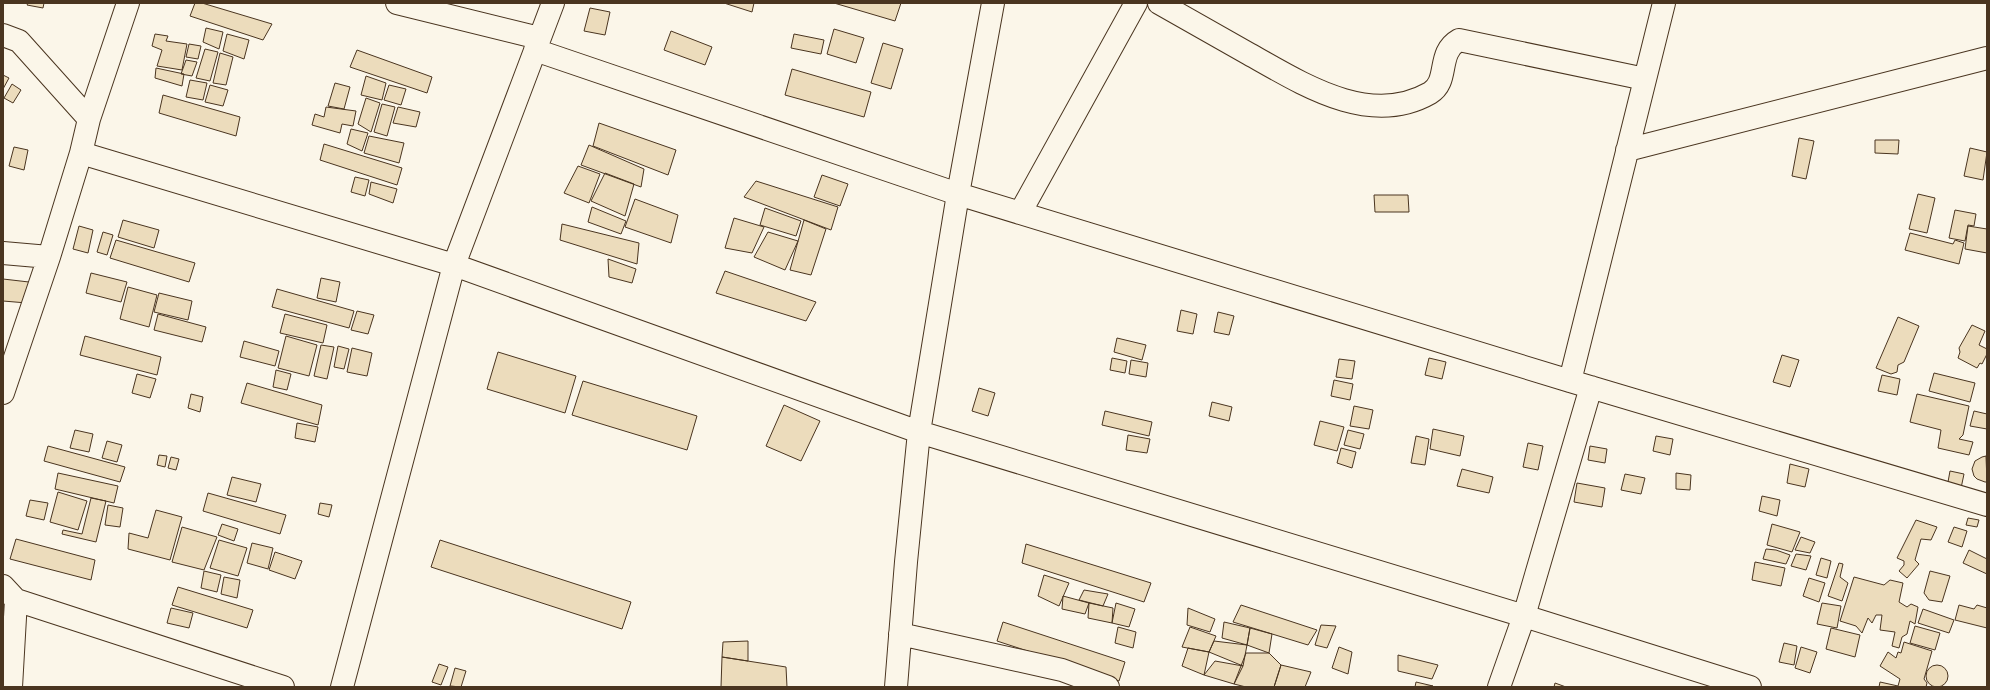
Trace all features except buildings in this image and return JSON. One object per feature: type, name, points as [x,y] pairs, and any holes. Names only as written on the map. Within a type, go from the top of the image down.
[{"type":"street","points":[[3,393],[49,257],[82,153],[89,119],[128,3]]},
{"type":"street","points":[[397,3],[537,44],[958,194],[1570,381],[1987,505]]},
{"type":"street","points":[[342,687],[454,265],[553,3]]},
{"type":"street","points":[[896,687],[906,562],[920,432],[958,194],[993,3]]},
{"type":"street","points":[[1020,213],[1136,3]]},
{"type":"street","points":[[1159,3],[1307,86],[1349,102],[1379,106],[1401,104],[1428,94],[1436,88],[1441,79],[1446,53],[1450,45],[1458,40],[1645,79]]},
{"type":"street","points":[[1570,381],[1664,3]]},
{"type":"street","points":[[3,35],[19,41],[89,119]]},
{"type":"street","points":[[1627,150],[1987,58]]},
{"type":"street","points":[[82,153],[454,265],[920,432],[1524,616],[1750,687]]},
{"type":"street","points":[[3,253],[49,257]]},
{"type":"street","points":[[1499,687],[1524,616],[1591,387]]},
{"type":"street","points":[[11,687],[9,593],[283,687]]},
{"type":"street","points":[[900,634],[1062,670],[1108,687]]}]
